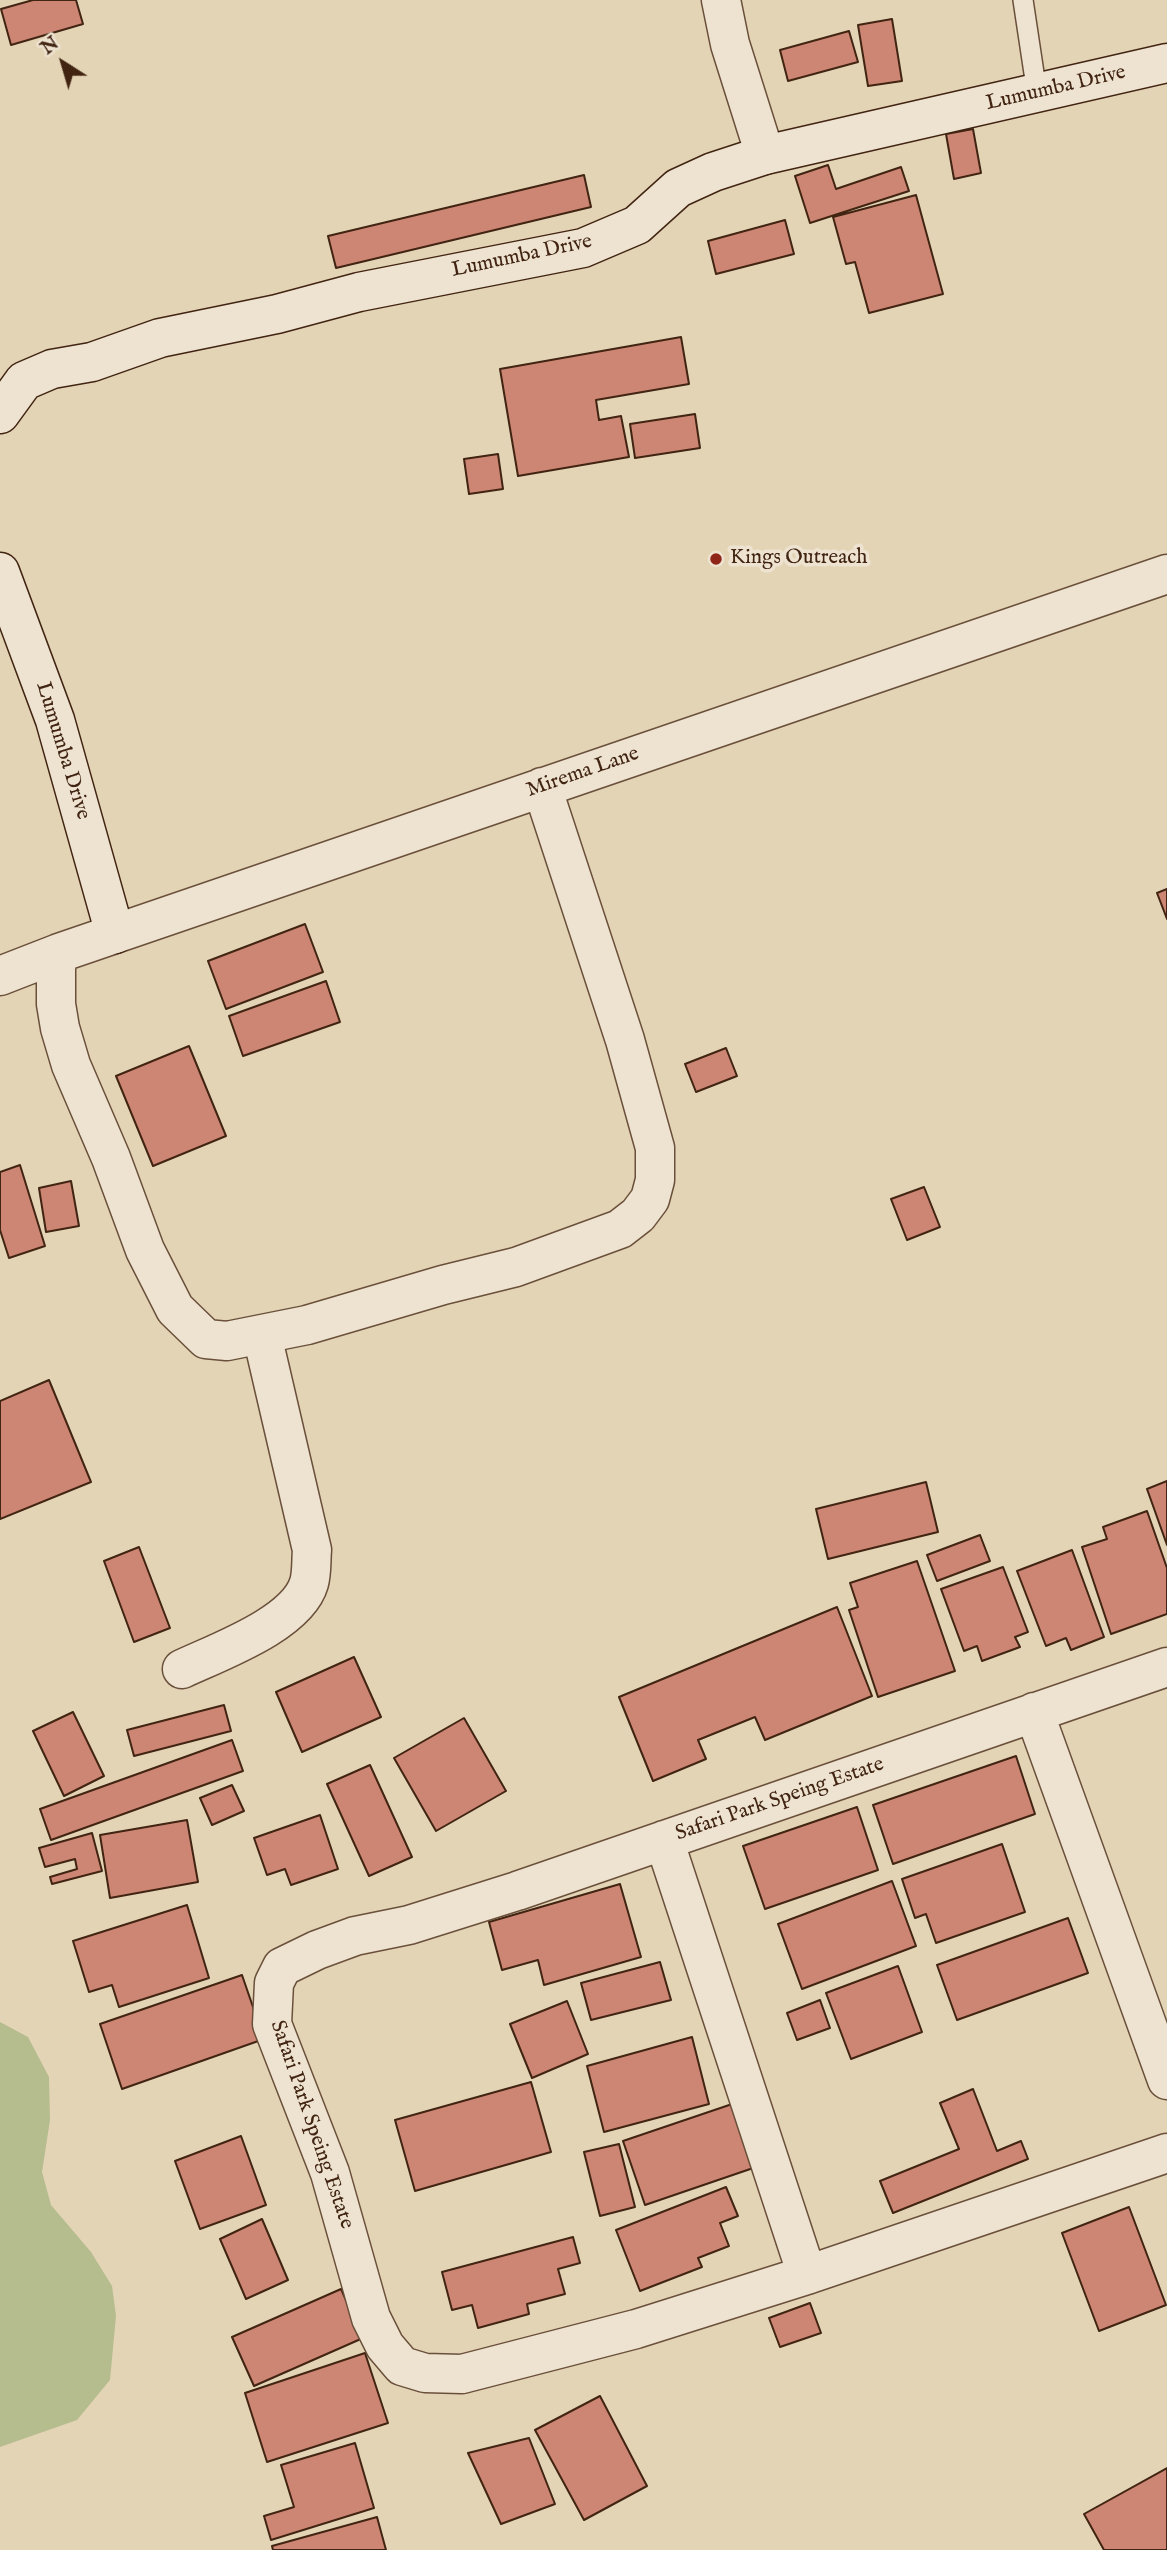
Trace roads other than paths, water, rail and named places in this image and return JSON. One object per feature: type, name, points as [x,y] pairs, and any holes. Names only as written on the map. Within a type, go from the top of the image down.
[{"type":"street","points":[[721,0],[730,44],[765,155]]},
{"type":"street","name":"Lumumba Drive","points":[[0,414],[24,381],[52,369],[92,362],[160,338],[277,314],[359,292],[583,247],[637,225],[678,188],[713,172],[765,155],[1167,63]]},
{"type":"street","name":"Lumumba Drive","points":[[0,572],[55,720],[115,934]]},
{"type":"street","name":"Mirema Lane","points":[[0,976],[59,953],[1167,573]]},
{"type":"street","points":[[59,953],[55,1004],[71,1065],[111,1158],[145,1250],[175,1310],[206,1339],[226,1341],[307,1325],[527,1263],[620,1229],[638,1215],[650,1199],[654,1180],[655,1148],[625,1040],[542,787]]},
{"type":"street","points":[[182,1669],[270,1627],[294,1607],[309,1583],[312,1550],[262,1335]]},
{"type":"street","name":"Safari Park Speing Estate","points":[[1167,1667],[421,1921],[355,1936],[317,1950],[282,1967],[274,1983],[272,2024],[330,2174],[371,2318],[385,2346],[402,2366],[425,2373],[462,2374],[636,2329],[807,2275],[1167,2153]]},
{"type":"street","points":[[1034,1712],[1167,2080]]},
{"type":"street","points":[[664,1840],[807,2275]]},
{"type":"lane","points":[[1023,0],[1037,93]]},
{"type":"place","name":"Kings Outreach","points":[[716,559]]}]
